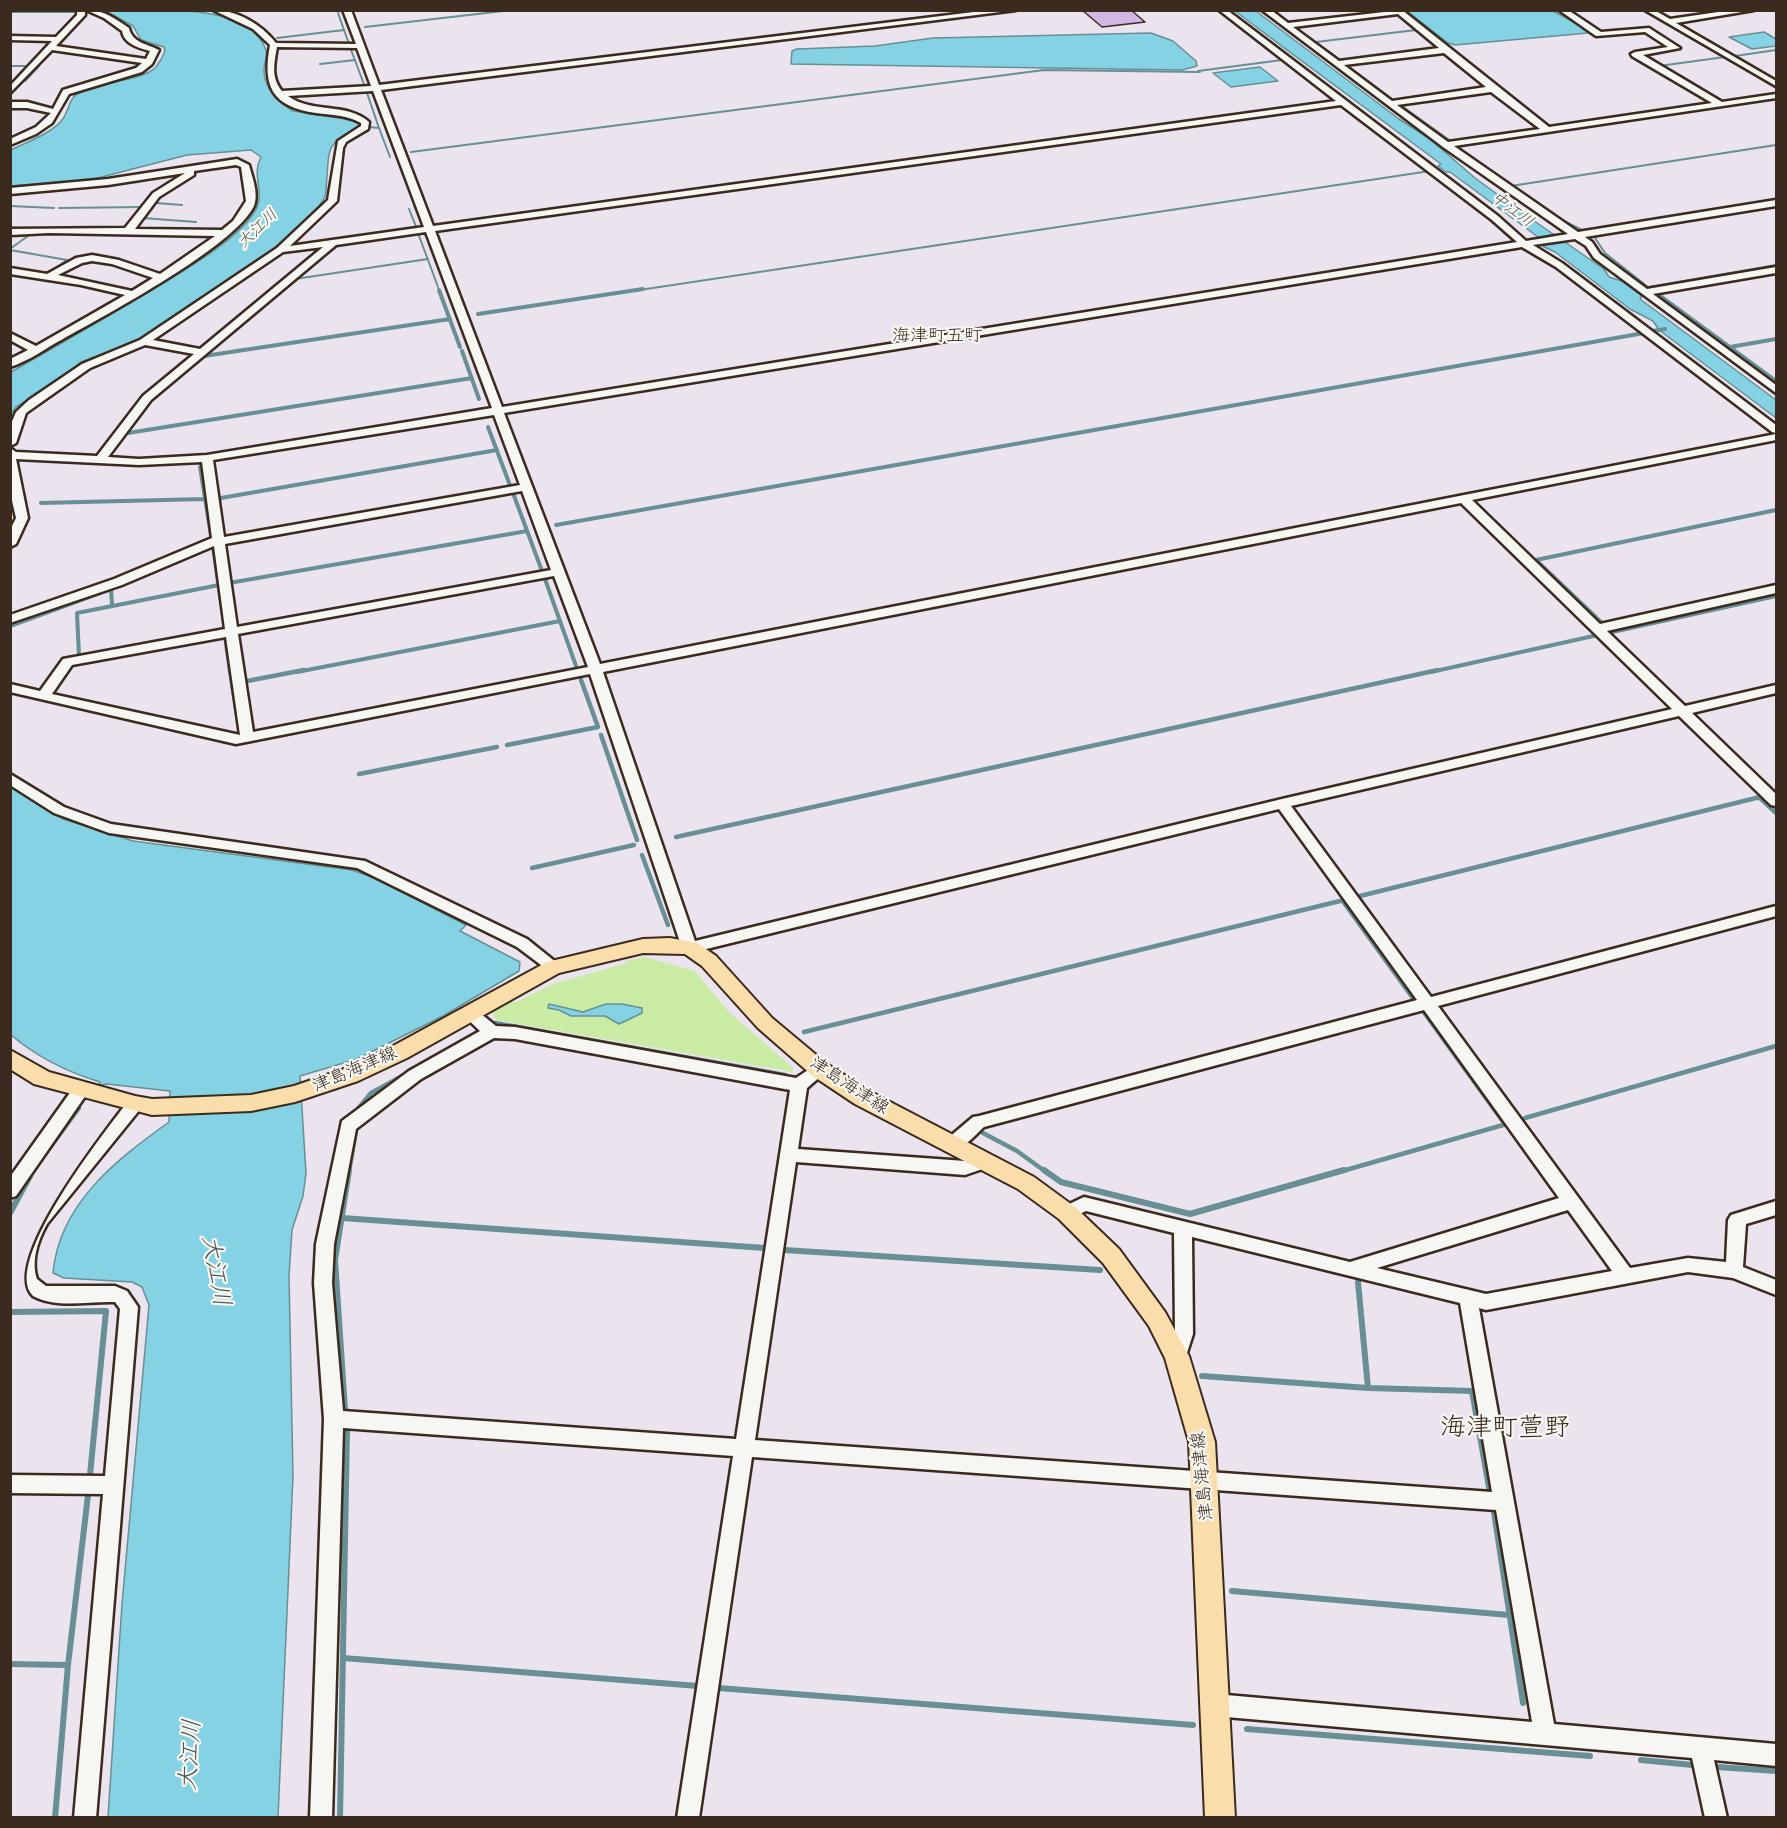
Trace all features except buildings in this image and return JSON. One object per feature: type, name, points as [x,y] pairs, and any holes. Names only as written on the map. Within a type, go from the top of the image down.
[{"type":"main road","name":"津島海津線","points":[[10,1058],[42,1078],[80,1091],[144,1106],[251,1103],[295,1094],[351,1075],[400,1052],[554,967],[643,946],[670,945],[690,948],[709,961],[765,1023],[820,1070],[863,1098],[1026,1183],[1067,1213],[1111,1256],[1136,1287],[1177,1356],[1199,1430],[1206,1480],[1220,1818]]},
{"type":"street","points":[[10,91],[81,15],[81,10]]},
{"type":"street","points":[[10,143],[47,123],[55,112],[58,99],[66,92],[139,70],[149,62],[155,50],[131,41],[126,35],[126,30],[107,16],[89,10]]},
{"type":"street","points":[[216,10],[255,26],[274,45],[359,46]]},
{"type":"street","points":[[347,10],[595,669],[690,948],[1282,804],[1776,689]]},
{"type":"street","points":[[281,94],[375,88],[1013,10]]},
{"type":"street","points":[[1222,10],[1527,244],[1559,265],[1776,430]]},
{"type":"street","points":[[1265,10],[1446,145],[1589,244],[1597,256],[1776,390]]},
{"type":"street","points":[[1562,10],[1599,34],[1646,30],[1676,48],[1635,54],[1720,104]]},
{"type":"street","points":[[1648,10],[1776,84]]},
{"type":"street","points":[[1668,22],[1751,10]]},
{"type":"street","points":[[1286,27],[1398,11],[1547,130]]},
{"type":"street","points":[[1654,35],[1684,32]]},
{"type":"street","points":[[10,38],[59,39]]},
{"type":"street","points":[[10,443],[21,412],[33,402],[86,366],[144,342],[280,250],[332,201],[339,148],[342,141],[365,124],[352,116],[296,107],[273,88],[269,74],[274,45]]},
{"type":"street","points":[[52,48],[149,62]]},
{"type":"street","points":[[1336,64],[1445,50]]},
{"type":"street","points":[[1392,103],[1493,89]]},
{"type":"street","points":[[1446,145],[1776,96]]},
{"type":"street","points":[[280,250],[1343,102]]},
{"type":"street","points":[[10,105],[27,105],[55,112]]},
{"type":"street","points":[[10,364],[195,256],[249,207],[252,195],[245,165],[237,162],[108,182],[12,192]]},
{"type":"street","points":[[128,231],[156,195],[201,167]]},
{"type":"street","points":[[10,544],[22,518],[11,454],[176,462],[207,458],[1776,203]]},
{"type":"street","points":[[10,232],[223,233]]},
{"type":"street","points":[[100,460],[147,398],[332,244]]},
{"type":"street","points":[[49,277],[67,263],[89,257],[111,259],[127,268],[160,277]]},
{"type":"street","points":[[1645,292],[1776,270]]},
{"type":"street","points":[[10,271],[132,294]]},
{"type":"street","points":[[10,336],[36,350]]},
{"type":"street","points":[[144,342],[201,352]]},
{"type":"street","points":[[10,688],[236,740],[1776,437]]},
{"type":"street","points":[[207,458],[217,541],[247,738]]},
{"type":"street","points":[[10,619],[118,582],[217,541],[526,488]]},
{"type":"street","points":[[1464,499],[1776,802]]},
{"type":"street","points":[[43,696],[68,662],[558,572]]},
{"type":"street","points":[[1597,629],[1776,589]]},
{"type":"street","points":[[10,778],[59,810],[109,828],[360,864],[522,943],[554,967]]},
{"type":"street","points":[[1282,804],[1625,1275]]},
{"type":"street","points":[[953,1144],[979,1122],[1776,911]]},
{"type":"street","points":[[469,1013],[492,1032]]},
{"type":"street","points":[[321,1818],[334,1419],[323,1283],[325,1244],[348,1126],[415,1075],[492,1032],[515,1033],[799,1085],[820,1070]]},
{"type":"street","points":[[688,1818],[799,1085]]},
{"type":"street","points":[[10,1191],[16,1168],[80,1091]]},
{"type":"street","points":[[85,1818],[129,1307],[121,1296],[115,1294],[49,1294],[36,1290],[28,1281],[26,1272],[28,1253],[40,1220],[144,1106]]},
{"type":"street","points":[[789,1155],[965,1168],[985,1161]]},
{"type":"street","points":[[1353,1268],[1573,1201]]},
{"type":"street","points":[[1067,1213],[1084,1204],[1486,1302],[1688,1265],[1734,1271],[1776,1288]]},
{"type":"street","points":[[1734,1271],[1737,1220],[1776,1208]]},
{"type":"street","points":[[1177,1356],[1184,1334],[1183,1227]]},
{"type":"street","points":[[1468,1298],[1545,1735]]},
{"type":"street","points":[[334,1419],[1504,1502]]},
{"type":"street","points":[[10,1484],[112,1485]]},
{"type":"street","points":[[1215,1705],[1776,1755]]},
{"type":"street","points":[[1701,1749],[1716,1818]]},
{"type":"green space","points":[[645,957],[695,971],[729,1012],[793,1068],[793,1072],[496,1020],[492,1012],[510,1000],[514,1003],[553,984]]},
{"type":"water","name":"大江川","points":[[106,11],[196,12],[240,23],[256,34],[266,50],[264,75],[266,82],[272,93],[282,103],[293,111],[360,121],[359,127],[332,146],[326,194],[321,203],[295,230],[258,262],[133,343],[81,362],[55,383],[16,407],[11,414],[11,372],[209,254],[245,224],[253,214],[259,199],[257,172],[261,157],[251,150],[187,155],[90,180],[11,186],[11,150],[45,134],[57,125],[65,116],[71,100],[77,94],[90,88],[150,72],[161,59],[165,51],[164,47],[141,40],[133,26]]},
{"type":"water","name":"中江川","points":[[1235,11],[1256,11],[1399,119],[1430,139],[1475,178],[1604,269],[1609,277],[1625,282],[1642,296],[1640,299],[1776,400],[1776,418],[1659,330],[1653,321],[1630,309],[1555,252],[1544,247],[1538,237],[1450,172],[1446,172],[1438,166],[1441,164]]},
{"type":"water","points":[[1407,11],[1553,11],[1585,28],[1588,33],[1455,45],[1448,43]]},
{"type":"water","points":[[1764,32],[1776,39],[1776,46],[1752,49],[1729,37]]},
{"type":"water","points":[[1151,33],[1173,41],[1196,61],[1197,66],[1182,70],[791,64],[792,51],[797,49],[875,46],[933,38]]},
{"type":"water","points":[[1260,67],[1278,81],[1231,87],[1213,73]]},
{"type":"water","name":"大江川","points":[[10,786],[63,819],[133,841],[352,870],[377,879],[466,925],[460,931],[520,962],[519,971],[443,1016],[357,1059],[300,1076],[306,1173],[303,1196],[292,1230],[289,1276],[293,1476],[278,1817],[108,1817],[122,1604],[149,1305],[142,1287],[132,1282],[64,1278],[53,1273],[58,1248],[66,1226],[78,1205],[111,1168],[169,1122],[170,1091],[99,1085],[100,1082],[64,1069],[42,1057],[11,1035]]},
{"type":"water","points":[[549,1004],[583,1012],[606,1004],[622,1004],[642,1008],[642,1013],[619,1024],[605,1016],[571,1016],[548,1008]]},
{"type":"waterway","points":[[365,27],[512,10]]},
{"type":"waterway","points":[[1272,11],[1291,25]]},
{"type":"waterway","points":[[10,12],[79,12]]},
{"type":"waterway","points":[[338,13],[349,44]]},
{"type":"waterway","points":[[1293,26],[1343,62]]},
{"type":"waterway","points":[[277,38],[344,30]]},
{"type":"waterway","points":[[1316,42],[1416,30]]},
{"type":"waterway","points":[[1694,34],[1718,47]]},
{"type":"waterway","points":[[58,46],[94,51]]},
{"type":"waterway","points":[[350,47],[355,60]]},
{"type":"waterway","points":[[1735,56],[1776,50]]},
{"type":"waterway","points":[[42,62],[53,51]]},
{"type":"waterway","points":[[1726,51],[1776,80]]},
{"type":"waterway","points":[[1659,66],[1725,57]]},
{"type":"waterway","points":[[320,64],[355,60]]},
{"type":"waterway","points":[[355,60],[365,87]]},
{"type":"waterway","points":[[1198,71],[1282,60]]},
{"type":"waterway","points":[[1345,64],[1396,102]]},
{"type":"waterway","points":[[10,66],[30,66]]},
{"type":"waterway","points":[[25,81],[39,66]]},
{"type":"waterway","points":[[411,152],[1044,70],[1200,72]]},
{"type":"waterway","points":[[366,90],[379,128]]},
{"type":"waterway","points":[[1399,104],[1452,142]]},
{"type":"waterway","points":[[369,127],[379,128]]},
{"type":"waterway","points":[[379,128],[390,157]]},
{"type":"waterway","points":[[1455,145],[1498,177]]},
{"type":"waterway","points":[[1511,186],[1776,145]]},
{"type":"waterway","points":[[633,291],[1430,171]]},
{"type":"waterway","points":[[156,203],[182,205]]},
{"type":"waterway","points":[[10,206],[54,208]]},
{"type":"waterway","points":[[150,210],[153,206]]},
{"type":"waterway","points":[[59,208],[142,207]]},
{"type":"waterway","points":[[409,209],[417,229]]},
{"type":"waterway","points":[[1552,215],[1584,231]]},
{"type":"waterway","points":[[143,218],[196,222]]},
{"type":"waterway","points":[[10,249],[32,233],[29,234]]},
{"type":"waterway","points":[[418,233],[428,259]]},
{"type":"waterway","points":[[1595,238],[1605,253],[1648,287]]},
{"type":"waterway","points":[[10,250],[67,260],[55,269]]},
{"type":"waterway","points":[[295,279],[428,259]]},
{"type":"waterway","points":[[428,259],[438,287]]},
{"type":"waterway","points":[[1643,288],[1776,265]]},
{"type":"waterway","points":[[478,314],[643,289]]},
{"type":"waterway","points":[[439,290],[450,319]]},
{"type":"waterway","points":[[1655,292],[1776,381]]},
{"type":"waterway","points":[[204,356],[450,319]]},
{"type":"waterway","points":[[450,319],[460,347]]},
{"type":"waterway","points":[[1653,331],[1665,329]]},
{"type":"waterway","points":[[556,525],[1644,333]]},
{"type":"waterway","points":[[1730,347],[1776,339]]},
{"type":"waterway","points":[[462,351],[472,378]]},
{"type":"waterway","points":[[128,433],[472,378]]},
{"type":"waterway","points":[[472,378],[479,399]]},
{"type":"waterway","points":[[488,427],[497,450]]},
{"type":"waterway","points":[[221,498],[497,450]]},
{"type":"waterway","points":[[497,450],[511,488]]},
{"type":"waterway","points":[[200,467],[211,536]]},
{"type":"waterway","points":[[513,493],[542,571]]},
{"type":"waterway","points":[[41,503],[205,499]]},
{"type":"waterway","points":[[1602,623],[1536,560],[1776,510]]},
{"type":"waterway","points":[[229,583],[527,531]]},
{"type":"waterway","points":[[213,547],[219,585]]},
{"type":"waterway","points":[[545,579],[560,621]]},
{"type":"waterway","points":[[79,656],[77,613],[219,585]]},
{"type":"waterway","points":[[219,585],[225,630]]},
{"type":"waterway","points":[[10,626],[111,589],[112,604]]},
{"type":"waterway","points":[[1608,633],[1776,596]]},
{"type":"waterway","points":[[297,672],[560,621]]},
{"type":"waterway","points":[[560,621],[576,666]]},
{"type":"waterway","points":[[1431,672],[1598,635]]},
{"type":"waterway","points":[[225,636],[230,672]]},
{"type":"waterway","points":[[230,670],[240,734]]},
{"type":"waterway","points":[[242,682],[304,670]]},
{"type":"waterway","points":[[676,837],[1438,670]]},
{"type":"waterway","points":[[507,745],[598,727],[581,680]]},
{"type":"waterway","points":[[601,735],[637,840]]},
{"type":"waterway","points":[[359,774],[497,747]]},
{"type":"waterway","points":[[1759,797],[1764,796]]},
{"type":"waterway","points":[[1360,896],[1759,797]]},
{"type":"waterway","points":[[1759,797],[1776,813]]},
{"type":"waterway","points":[[532,868],[634,845]]},
{"type":"waterway","points":[[642,855],[668,925]]},
{"type":"waterway","points":[[804,1032],[1342,900]]},
{"type":"waterway","points":[[1342,900],[1415,1001]]},
{"type":"waterway","points":[[1423,1011],[1504,1123]]},
{"type":"waterway","points":[[495,1023],[785,1075]]},
{"type":"waterway","points":[[1525,1118],[1776,1046]]},
{"type":"waterway","points":[[357,1110],[371,1093],[404,1075]]},
{"type":"waterway","points":[[38,1164],[79,1108]]},
{"type":"waterway","points":[[1339,1172],[1510,1123]]},
{"type":"waterway","points":[[349,1172],[356,1130]]},
{"type":"waterway","points":[[983,1133],[1017,1151],[1046,1172]]},
{"type":"waterway","points":[[345,1410],[335,1260],[349,1170]]},
{"type":"waterway","points":[[1044,1170],[1061,1182],[1190,1214],[1344,1170]]},
{"type":"waterway","points":[[10,1213],[30,1176]]},
{"type":"waterway","points":[[342,1218],[765,1248]]},
{"type":"waterway","points":[[784,1250],[1100,1270]]},
{"type":"waterway","points":[[1358,1282],[1368,1388]]},
{"type":"waterway","points":[[10,1312],[106,1311],[90,1475]]},
{"type":"waterway","points":[[1202,1376],[1368,1388]]},
{"type":"waterway","points":[[1368,1388],[1472,1391],[1490,1493]]},
{"type":"waterway","points":[[340,1818],[347,1429]]},
{"type":"waterway","points":[[68,1665],[88,1495]]},
{"type":"waterway","points":[[1494,1512],[1523,1703]]},
{"type":"waterway","points":[[1232,1591],[1509,1615]]},
{"type":"waterway","points":[[343,1658],[698,1686]]},
{"type":"waterway","points":[[10,1664],[68,1665]]},
{"type":"waterway","points":[[55,1818],[68,1665]]},
{"type":"waterway","points":[[718,1688],[1193,1725]]},
{"type":"waterway","points":[[1247,1729],[1590,1756]]},
{"type":"waterway","points":[[1641,1760],[1692,1765]]},
{"type":"waterway","points":[[1717,1767],[1776,1771]]},
{"type":"district","name":"海津町五町","points":[[937,336]]},
{"type":"district","name":"海津町萱野","points":[[1505,1428]]}]
